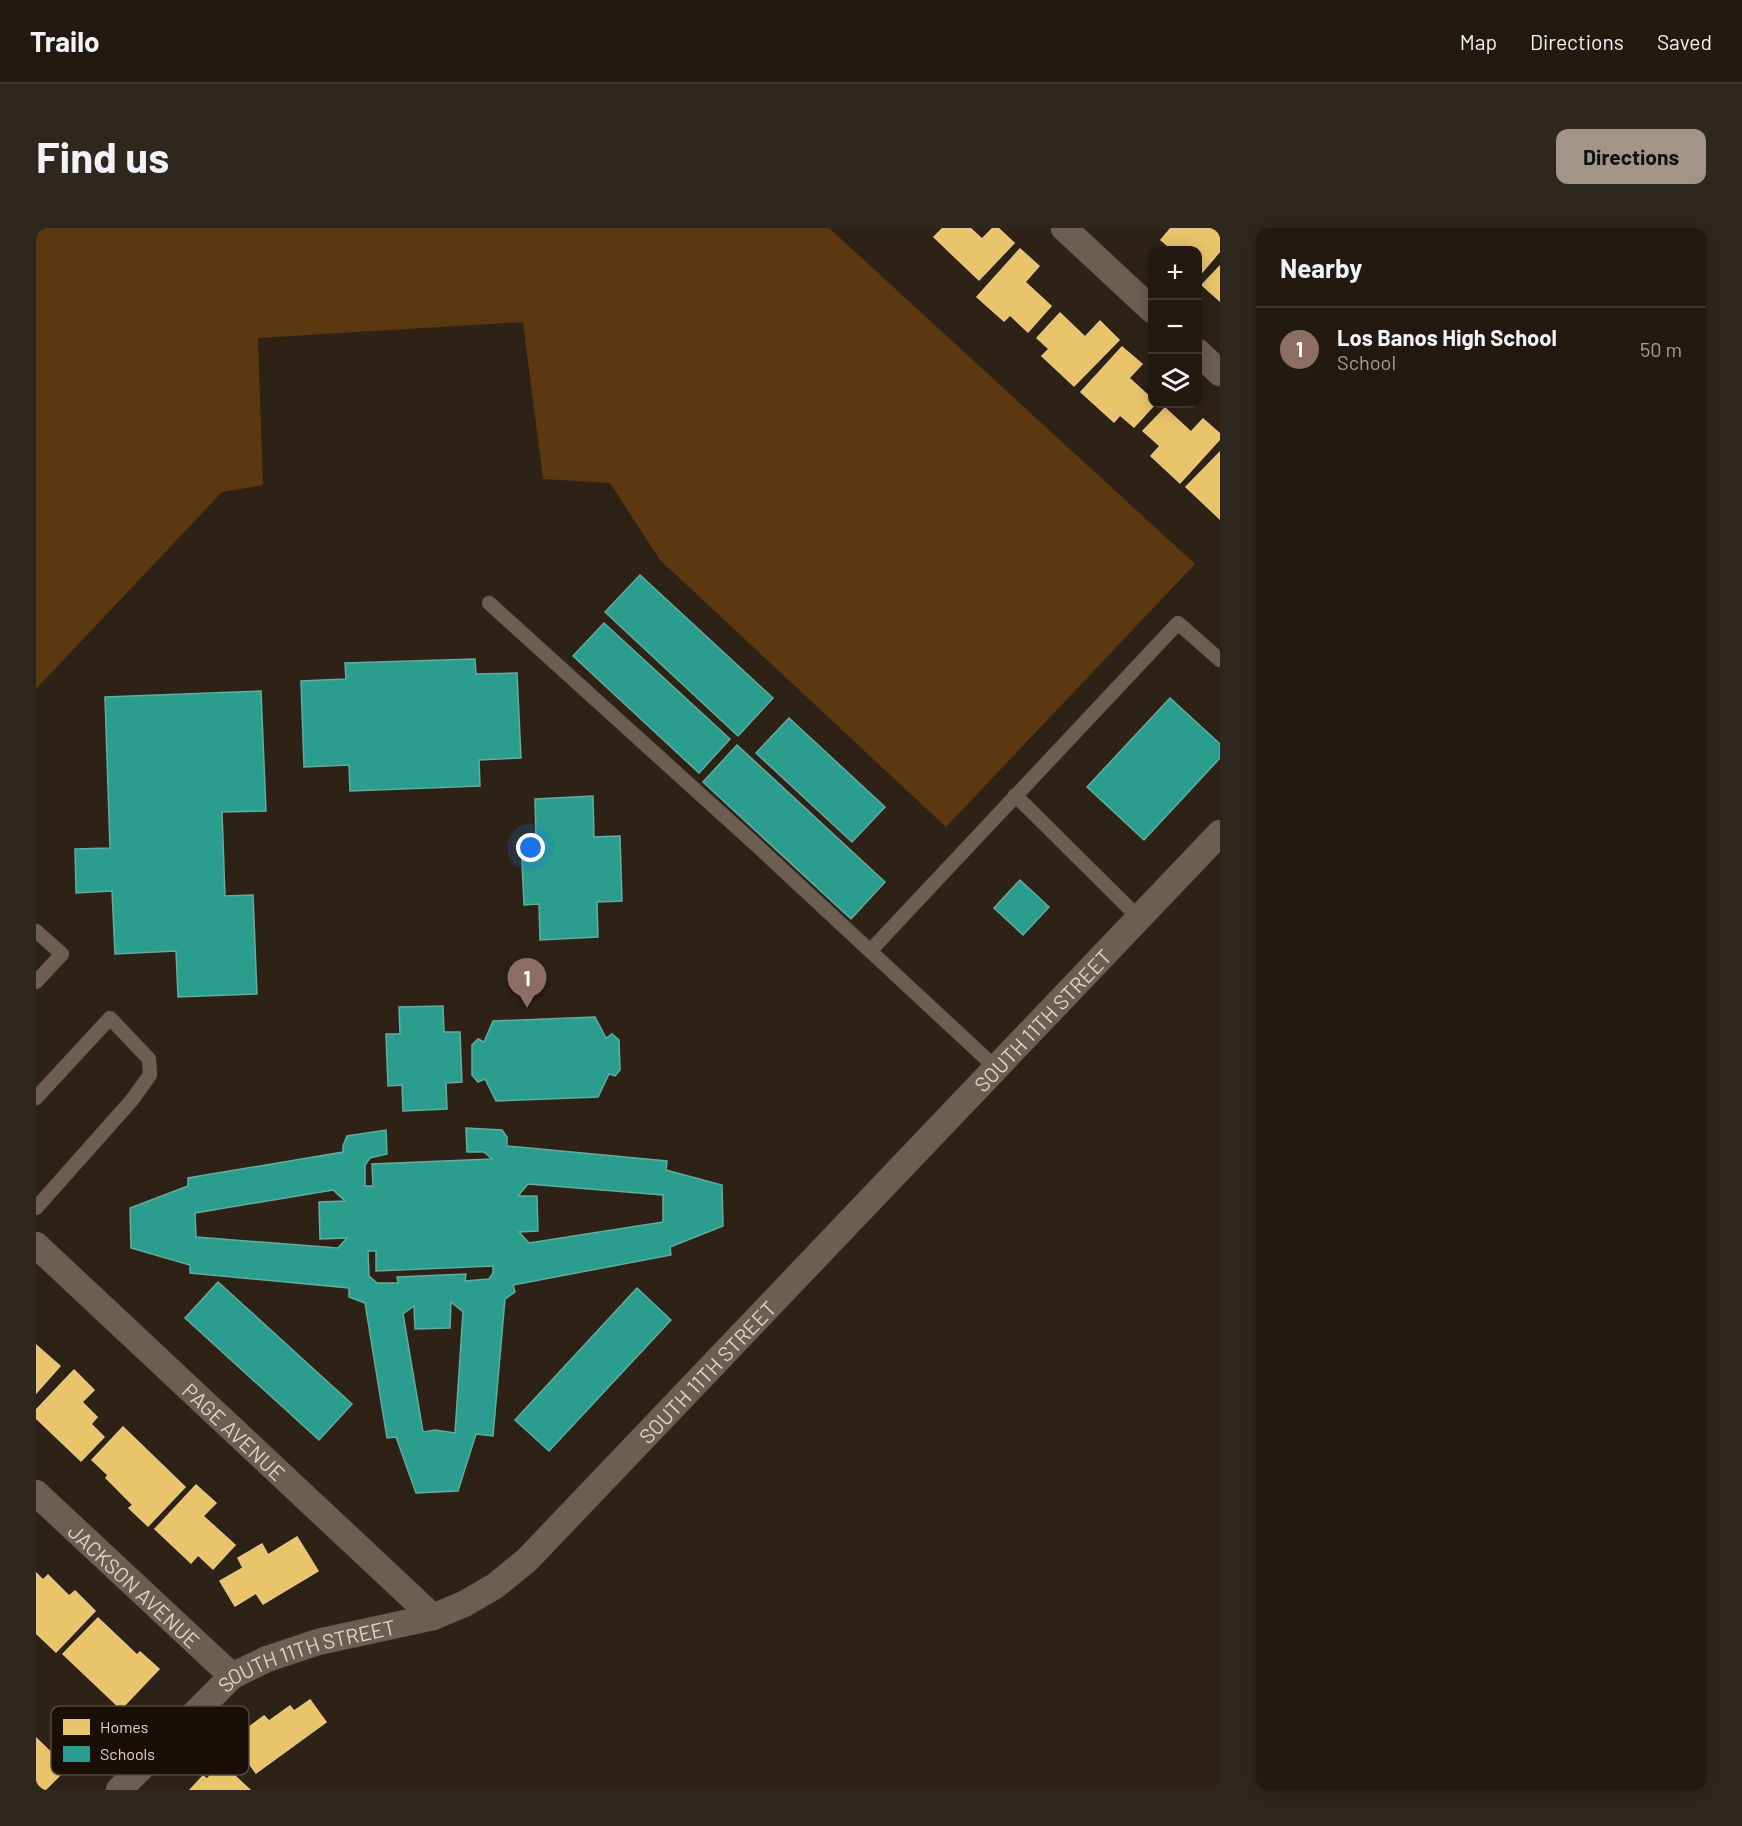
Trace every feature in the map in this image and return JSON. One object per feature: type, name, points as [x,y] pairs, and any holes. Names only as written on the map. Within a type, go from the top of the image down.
[{"type":"street","points":[[1064,228],[1148,306]]},
{"type":"street","points":[[1199,354],[1220,373]]},
{"type":"street","name":"SOUTH 11TH STREET","points":[[202,1706],[232,1676],[267,1659],[318,1642],[433,1617],[464,1604],[495,1586],[527,1560],[1220,833]]},
{"type":"street","name":"PAGE AVENUE","points":[[36,1245],[433,1617]]},
{"type":"street","name":"JACKSON AVENUE","points":[[36,1493],[232,1676]]},
{"type":"street","name":"SOUTH 11TH STREET","points":[[119,1790],[134,1775]]},
{"type":"lane","points":[[489,603],[996,1068]]},
{"type":"lane","points":[[870,951],[1178,623],[1220,660]]},
{"type":"lane","points":[[1015,795],[1139,918]]},
{"type":"lane","points":[[36,931],[62,954],[36,982]]},
{"type":"lane","points":[[36,1098],[110,1018],[149,1059],[150,1075],[132,1100],[36,1208]]},
{"type":"shaded area","points":[[36,228],[829,228],[1195,564],[946,827],[660,560],[610,483],[543,479],[523,322],[258,338],[263,485],[222,492],[36,689]]},
{"type":"building: Homes","points":[[943,228],[970,228],[982,239],[993,228],[998,228],[1014,243],[979,280],[934,237]]},
{"type":"building: Homes","points":[[1171,228],[1220,228],[1220,251],[1202,272],[1202,246],[1168,246],[1161,240]]},
{"type":"building: Homes","points":[[1020,249],[1039,266],[1025,282],[1051,306],[1028,332],[1010,315],[1004,321],[977,297]]},
{"type":"building: Homes","points":[[1220,266],[1220,301],[1202,285]]},
{"type":"building: Homes","points":[[1060,313],[1085,337],[1100,321],[1119,340],[1074,386],[1042,356],[1049,349],[1037,338]]},
{"type":"building: Homes","points":[[1122,347],[1142,364],[1129,378],[1148,395],[1148,408],[1151,408],[1134,427],[1120,415],[1114,422],[1081,392]]},
{"type":"building: Homes","points":[[1165,408],[1191,432],[1203,419],[1220,434],[1220,439],[1180,483],[1151,456],[1160,446],[1143,431]]},
{"type":"building: Homes","points":[[1220,452],[1220,519],[1186,487]]},
{"type":"building: Homes","points":[[36,1345],[60,1366],[36,1393]]},
{"type":"building: Homes","points":[[74,1370],[94,1390],[82,1402],[97,1417],[91,1424],[104,1437],[81,1461],[36,1418],[36,1410]]},
{"type":"building: Homes","points":[[123,1427],[185,1487],[148,1526],[129,1508],[133,1505],[92,1460]]},
{"type":"building: Homes","points":[[196,1485],[216,1503],[203,1516],[235,1545],[213,1569],[198,1555],[191,1563],[155,1529]]},
{"type":"building: Homes","points":[[297,1537],[318,1571],[263,1604],[256,1593],[235,1606],[220,1581],[243,1568],[238,1558],[262,1544],[268,1555]]},
{"type":"building: Homes","points":[[36,1573],[43,1580],[48,1575],[69,1596],[75,1591],[95,1611],[56,1652],[36,1633]]},
{"type":"building: Homes","points":[[98,1618],[137,1655],[140,1652],[159,1669],[124,1706],[118,1706],[63,1654]]},
{"type":"building: Homes","points":[[310,1700],[326,1722],[256,1773],[249,1763],[249,1727],[264,1716],[269,1721],[290,1706],[294,1711]]},
{"type":"building: Homes","points":[[36,1738],[51,1753],[51,1775],[60,1775],[45,1790],[36,1790]]},
{"type":"building: Homes","points":[[211,1775],[234,1775],[250,1790],[190,1790],[203,1776],[207,1779]]},
{"type":"building: Schools","points":[[640,575],[773,698],[738,736],[605,612]]},
{"type":"building: Schools","points":[[604,623],[730,739],[699,773],[573,656]]},
{"type":"building: Schools","points":[[475,659],[476,674],[517,673],[521,758],[479,760],[480,786],[350,791],[349,765],[304,767],[301,681],[346,679],[345,663]]},
{"type":"building: Schools","points":[[261,691],[266,811],[222,812],[225,896],[253,895],[257,994],[178,997],[176,951],[115,954],[112,891],[76,893],[75,849],[110,848],[105,697]]},
{"type":"building: Schools","points":[[1170,698],[1220,744],[1220,758],[1144,840],[1087,787]]},
{"type":"building: Schools","points":[[789,718],[885,807],[852,842],[756,753]]},
{"type":"building: Schools","points":[[737,745],[885,882],[851,919],[703,782]]},
{"type":"building: Schools","points":[[593,796],[594,837],[620,836],[622,901],[597,902],[598,937],[540,940],[539,904],[524,905],[521,840],[536,840],[535,799]]},
{"type":"building: Schools","points":[[1020,880],[1049,907],[1023,935],[994,908]]},
{"type":"building: Schools","points":[[443,1006],[444,1032],[460,1032],[462,1082],[446,1083],[447,1109],[403,1111],[402,1085],[388,1086],[386,1034],[400,1034],[399,1007]]},
{"type":"building: Schools","points":[[595,1017],[606,1038],[612,1034],[619,1040],[620,1070],[615,1076],[609,1074],[598,1097],[496,1101],[485,1079],[478,1082],[472,1075],[472,1045],[478,1039],[484,1042],[493,1021]]},
{"type":"building: Schools","points":[[466,1128],[502,1130],[507,1137],[507,1146],[667,1161],[666,1170],[722,1185],[723,1226],[670,1247],[671,1255],[513,1285],[515,1292],[505,1299],[493,1436],[476,1434],[458,1491],[416,1493],[396,1437],[387,1438],[365,1303],[349,1297],[349,1288],[190,1273],[190,1265],[131,1248],[130,1208],[188,1186],[188,1178],[343,1152],[347,1136],[386,1130],[387,1154],[370,1158],[365,1165],[365,1186],[373,1186],[372,1164],[492,1159],[484,1152],[467,1152]],"holes":[[[528,1184],[663,1195],[663,1222],[529,1243],[519,1232],[538,1231],[537,1196],[518,1196]],[[333,1190],[345,1201],[319,1202],[320,1239],[347,1238],[338,1248],[196,1237],[195,1213]],[[368,1251],[376,1251],[376,1271],[493,1266],[493,1273],[489,1279],[465,1281],[466,1274],[397,1277],[398,1283],[377,1283],[369,1276]],[[451,1302],[463,1312],[455,1433],[435,1430],[423,1432],[403,1314],[414,1306],[415,1329],[450,1328]]]},
{"type":"building: Schools","points":[[218,1282],[352,1404],[319,1440],[185,1318]]},
{"type":"building: Schools","points":[[637,1288],[671,1320],[549,1451],[515,1420]]},
{"type":"place","name":"Los Banos High School","points":[[527,1008]]}]
